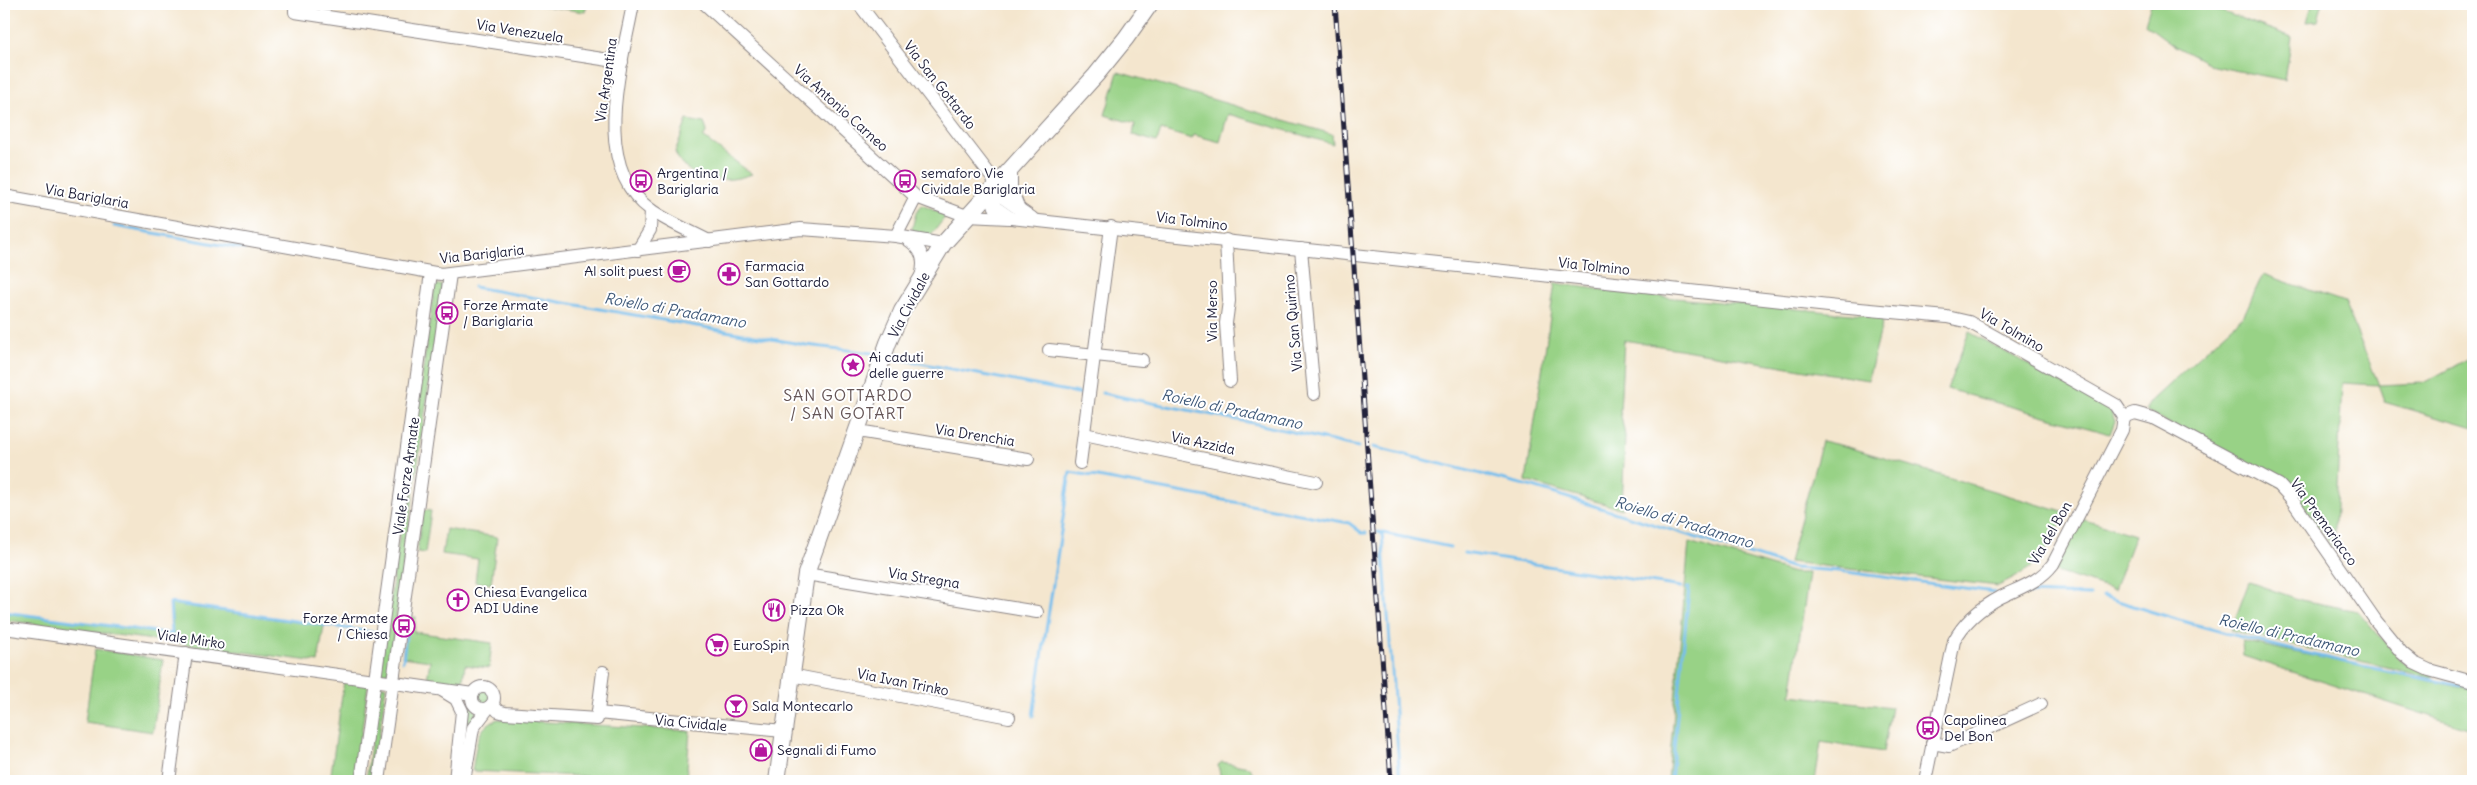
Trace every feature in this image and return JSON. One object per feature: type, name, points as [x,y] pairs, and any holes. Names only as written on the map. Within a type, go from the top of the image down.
[{"type":"main road","name":"Via Cividale","points":[[776,781],[806,574],[895,326],[921,278],[944,244],[967,216],[1012,170],[1113,54],[1150,4]]},
{"type":"street","name":"Via Argentina","points":[[633,4],[613,124],[615,143],[626,178],[633,191],[651,210],[709,241]]},
{"type":"street","name":"Via Antonio Carneo","points":[[705,4],[916,197],[967,216]]},
{"type":"street","name":"Via San Gottardo","points":[[859,4],[994,188]]},
{"type":"street","name":"Via Venezuela","points":[[295,8],[622,62]]},
{"type":"street","points":[[1012,170],[1011,189],[1016,215]]},
{"type":"street","name":"Via Tolmino","points":[[994,188],[1016,215]]},
{"type":"street","name":"Via Bariglaria","points":[[4,196],[431,273],[450,274],[809,229],[944,244]]},
{"type":"street","points":[[916,197],[901,238],[916,245],[922,252],[921,278]]},
{"type":"street","points":[[638,250],[650,230],[651,210]]},
{"type":"street","name":"Via Tolmino","points":[[967,216],[1016,215],[1035,219],[1301,249],[1828,306],[1947,317],[1969,322],[2112,403],[2119,408],[2124,416]]},
{"type":"street","points":[[650,230],[665,248],[672,244],[679,234],[673,222]]},
{"type":"street","points":[[1080,463],[1111,227]]},
{"type":"street","name":"Via Merso","points":[[1226,240],[1229,301],[1226,323],[1230,381]]},
{"type":"street","name":"Via San Quirino","points":[[1301,249],[1314,394]]},
{"type":"street","name":"Viale Forze Armate","points":[[361,781],[431,273]]},
{"type":"street","name":"Viale Forze Armate","points":[[379,781],[450,274]]},
{"type":"street","points":[[1049,350],[1142,360]]},
{"type":"street","name":"Via Premariacco","points":[[2124,416],[2135,413],[2153,418],[2279,485],[2290,497],[2376,621],[2402,653],[2414,663],[2429,670],[2473,682]]},
{"type":"street","name":"Via del Bon","points":[[1925,781],[1947,666],[1958,634],[1987,605],[2041,578],[2047,572],[2118,440],[2124,416]]},
{"type":"street","name":"Via Drenchia","points":[[858,431],[1028,459]]},
{"type":"street","name":"Via Azzida","points":[[1084,434],[1316,482]]},
{"type":"street","name":"Via Stregna","points":[[806,574],[1037,612]]},
{"type":"street","name":"Viale Mirko","points":[[4,628],[375,679]]},
{"type":"street","points":[[168,781],[186,653]]},
{"type":"street","points":[[598,713],[604,672]]},
{"type":"street","name":"Via Ivan Trinko","points":[[791,675],[1009,717]]},
{"type":"street","points":[[375,679],[473,694],[479,688],[488,688],[493,694],[491,705],[474,728],[464,781]]},
{"type":"street","points":[[439,689],[453,696],[462,711],[455,781]]},
{"type":"street","points":[[1932,743],[1949,746],[2041,704]]},
{"type":"street","name":"Via Cividale","points":[[491,705],[498,711],[505,713],[598,719],[598,713],[783,731]]},
{"type":"green space","points":[[531,4],[587,4],[585,12]]},
{"type":"green space","points":[[2151,4],[2201,4],[2292,37],[2285,80],[2213,66],[2175,46],[2145,24]]},
{"type":"green space","points":[[2312,4],[2322,4],[2318,21],[2307,22]]},
{"type":"green space","points":[[1118,72],[1332,134],[1333,144],[1228,114],[1220,142],[1194,135],[1192,139],[1161,130],[1157,142],[1133,135],[1135,124],[1105,115]]},
{"type":"green space","points":[[687,120],[704,123],[707,131],[703,137],[752,174],[719,180],[698,175],[688,170],[675,152]]},
{"type":"green space","points":[[922,205],[946,216],[929,238],[915,234],[912,228],[916,213]]},
{"type":"green space","points":[[2263,274],[2344,302],[2379,385],[2423,383],[2473,356],[2473,428],[2384,402],[2378,385],[2342,383],[2334,549],[2294,494],[2147,411],[2151,401],[2244,315]]},
{"type":"green space","points":[[1555,283],[1631,294],[1884,317],[1868,380],[1624,340],[1620,411],[1625,436],[1622,509],[1526,481]]},
{"type":"green space","points":[[435,284],[443,286],[388,673],[380,672]]},
{"type":"green space","points":[[1969,332],[2111,411],[2115,421],[2110,434],[1947,389]]},
{"type":"green space","points":[[1822,441],[1848,447],[2066,513],[2047,549],[2033,565],[1998,586],[1789,562]]},
{"type":"green space","points":[[423,510],[431,511],[425,553],[417,552]]},
{"type":"green space","points":[[2081,519],[2135,535],[2114,590],[2053,571]]},
{"type":"green space","points":[[446,529],[497,537],[491,584],[475,582],[478,559],[442,554]]},
{"type":"green space","points":[[1689,542],[1794,573],[1809,573],[1791,695],[1891,707],[1883,752],[1821,742],[1815,781],[1668,781]]},
{"type":"green space","points":[[2249,582],[2301,600],[2358,611],[2400,660],[2411,667],[2434,675],[2432,678],[2231,630]]},
{"type":"green space","points":[[171,604],[324,626],[318,662],[4,620],[4,612],[173,635]]},
{"type":"green space","points":[[416,617],[414,632],[492,643],[489,668],[465,665],[462,685],[427,680],[430,661],[402,657],[407,622]]},
{"type":"green space","points":[[2242,641],[2473,690],[2473,730],[2243,656]]},
{"type":"green space","points":[[95,649],[163,660],[153,732],[85,722]]},
{"type":"green space","points":[[344,681],[368,685],[355,781],[330,781]]},
{"type":"green space","points":[[379,686],[386,686],[373,781],[366,781]]},
{"type":"green space","points":[[480,690],[486,690],[490,697],[486,704],[480,704],[476,700],[476,694]]},
{"type":"green space","points":[[466,702],[477,712],[473,719],[466,744]]},
{"type":"green space","points":[[498,719],[690,731],[686,781],[472,771],[481,733],[490,722]]},
{"type":"green space","points":[[1222,762],[1249,767],[1253,773],[1250,777],[1221,779],[1218,765]]},
{"type":"waterway","name":"Roiello di Pradamano","points":[[114,226],[244,249]]},
{"type":"waterway","name":"Roiello di Pradamano","points":[[474,287],[806,345],[872,353]]},
{"type":"waterway","name":"Roiello di Pradamano","points":[[893,358],[1083,394]]},
{"type":"waterway","name":"Roiello di Pradamano","points":[[1102,393],[1253,423],[1358,447]]},
{"type":"waterway","name":"Roiello di Pradamano","points":[[1373,447],[1533,487],[1794,568],[1839,571],[1994,592]]},
{"type":"waterway","points":[[1033,716],[1070,472],[1349,523],[1362,533],[1366,533]]},
{"type":"waterway","points":[[1378,532],[1450,547]]},
{"type":"waterway","points":[[1382,532],[1400,781]]},
{"type":"waterway","points":[[1464,553],[1681,587]]},
{"type":"waterway","points":[[1671,781],[1689,588],[1687,588]]},
{"type":"waterway","name":"Roiello di Pradamano","points":[[2023,593],[2090,595]]},
{"type":"waterway","name":"Roiello di Pradamano","points":[[2103,596],[2193,624],[2284,648],[2468,687]]},
{"type":"waterway","points":[[4,612],[172,634],[170,603],[372,632]]},
{"type":"waterway","points":[[403,661],[406,634]]},
{"type":"railway","points":[[1335,4],[1391,781]]},
{"type":"place","name":"Argentina / Bariglaria","points":[[641,181]]},
{"type":"place","name":"semaforo Vie Cividale Bariglaria","points":[[905,181]]},
{"type":"place","name":"Al solit puest","points":[[679,271]]},
{"type":"place","name":"Farmacia San Gottardo","points":[[729,274]]},
{"type":"place","name":"Forze Armate / Bariglaria","points":[[447,313]]},
{"type":"place","name":"Ai caduti delle guerre","points":[[853,365]]},
{"type":"place","name":"Chiesa Evangelica ADI Udine","points":[[458,600]]},
{"type":"place","name":"Pizza Ok","points":[[774,610]]},
{"type":"place","name":"Forze Armate / Chiesa","points":[[404,626]]},
{"type":"place","name":"EuroSpin","points":[[717,645]]},
{"type":"place","name":"Sala Montecarlo","points":[[736,706]]},
{"type":"place","name":"Capolinea Del Bon","points":[[1928,728]]},
{"type":"place","name":"Segnali di Fumo","points":[[761,750]]},
{"type":"district","name":"SAN GOTTARDO / SAN GOTART","points":[[848,404]]}]
